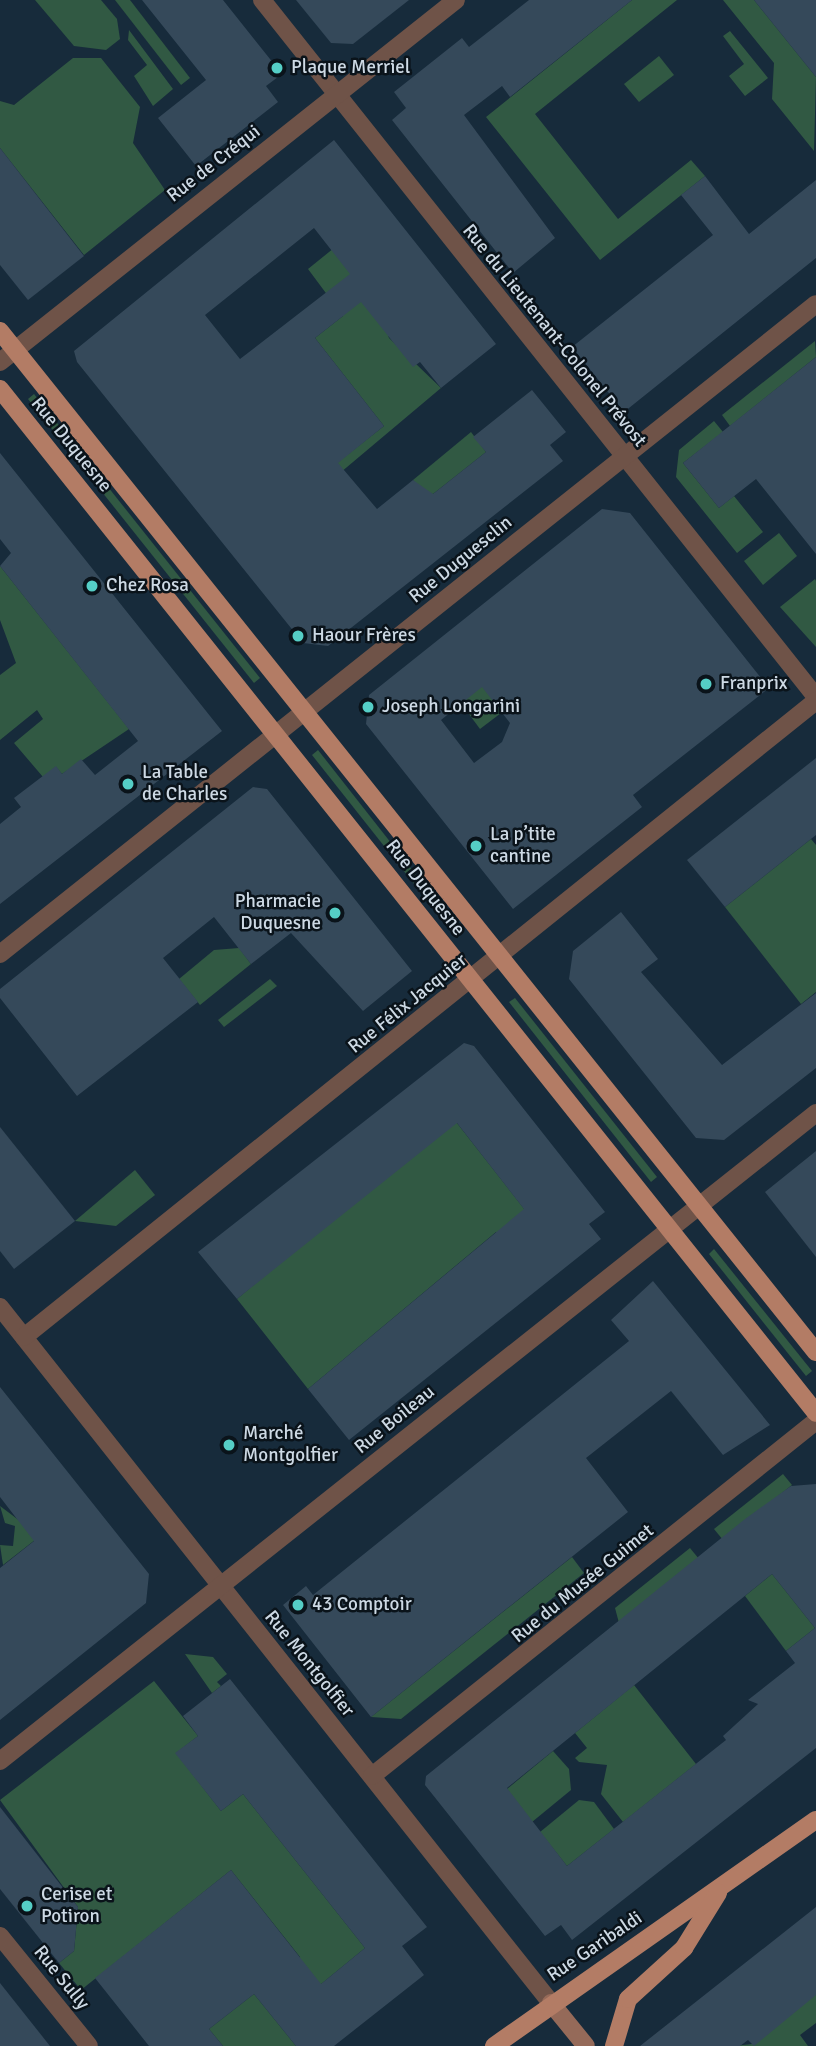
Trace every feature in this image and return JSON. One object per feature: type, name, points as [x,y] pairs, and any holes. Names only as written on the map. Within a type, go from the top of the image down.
[{"type":"main road","name":"Rue Duquesne","points":[[0,331],[816,1352]]},
{"type":"main road","name":"Rue Duquesne","points":[[0,389],[816,1413]]},
{"type":"main road","name":"Rue Garibaldi","points":[[494,2046],[551,2003],[816,1820]]},
{"type":"main road","name":"Rue Garibaldi","points":[[614,2046],[628,1999],[684,1948],[722,1887]]},
{"type":"main road","name":"Rue Montgolfier","points":[[551,2003],[586,2046]]},
{"type":"street","name":"Rue du Lieutenant-Colonel Prévost","points":[[262,0],[816,699]]},
{"type":"street","name":"Rue de Créqui","points":[[0,362],[456,0]]},
{"type":"street","name":"Rue Duguesclin","points":[[0,954],[816,304]]},
{"type":"street","name":"Rue Félix Jacquier","points":[[24,1337],[500,957],[816,699]]},
{"type":"street","name":"Rue Boileau","points":[[0,1761],[816,1113]]},
{"type":"street","name":"Rue Montgolfier","points":[[0,1307],[551,2003]]},
{"type":"street","name":"Rue du Musée Guimet","points":[[372,1776],[816,1421]]},
{"type":"street","name":"Rue Sully","points":[[0,1936],[89,2046]]},
{"type":"green space","points":[[35,0],[101,0],[117,19],[120,39],[106,50],[74,46]]},
{"type":"green space","points":[[115,0],[130,0],[190,78],[181,85]]},
{"type":"green space","points":[[632,0],[677,0],[535,114],[618,219],[691,160],[705,176],[600,260],[486,117]]},
{"type":"green space","points":[[723,0],[754,0],[816,77],[814,151],[772,99],[774,63]]},
{"type":"green space","points":[[129,30],[173,89],[153,106],[134,76],[147,65],[128,40]]},
{"type":"green space","points":[[730,31],[768,78],[745,96],[729,76],[744,64],[723,36]]},
{"type":"green space","points":[[659,56],[674,75],[639,102],[624,84]]},
{"type":"green space","points":[[73,58],[101,58],[140,107],[133,143],[165,190],[84,255],[0,148],[0,101],[14,105]]},
{"type":"green space","points":[[355,231],[389,338],[441,388],[334,478],[328,470],[384,426],[315,338],[343,316],[308,269]]},
{"type":"green space","points":[[815,341],[816,357],[730,426],[722,415]]},
{"type":"green space","points":[[34,394],[260,678],[254,683],[28,399]]},
{"type":"green space","points":[[714,421],[723,432],[683,463],[719,508],[734,496],[763,532],[737,553],[676,477],[679,450]]},
{"type":"green space","points":[[471,432],[486,452],[433,494],[423,493],[413,480]]},
{"type":"green space","points":[[779,533],[797,556],[763,585],[744,561]]},
{"type":"green space","points":[[0,566],[129,729],[62,774],[56,767],[43,777],[14,743],[43,719],[37,710],[0,740],[0,675],[16,663],[0,620]]},
{"type":"green space","points":[[815,579],[816,581],[816,647],[780,607]]},
{"type":"green space","points":[[491,677],[547,678],[480,729],[460,702]]},
{"type":"green space","points":[[318,750],[461,932],[456,937],[312,755]]},
{"type":"green space","points":[[811,839],[816,845],[816,992],[801,1004],[725,907]]},
{"type":"green space","points":[[239,948],[251,964],[200,1005],[179,979],[214,950]]},
{"type":"green space","points":[[270,979],[277,986],[224,1027],[218,1020]]},
{"type":"green space","points":[[515,998],[657,1177],[651,1182],[509,1002]]},
{"type":"green space","points":[[453,1118],[532,1219],[504,1241],[496,1232],[308,1389],[237,1299]]},
{"type":"green space","points":[[135,1170],[155,1195],[116,1226],[75,1221]]},
{"type":"green space","points":[[714,1249],[812,1371],[806,1376],[709,1254]]},
{"type":"green space","points":[[783,1474],[792,1485],[723,1540],[714,1529]]},
{"type":"green space","points":[[0,1506],[40,1536],[3,1565],[0,1545],[13,1546],[15,1526],[5,1523]]},
{"type":"green space","points":[[690,1548],[699,1559],[619,1623],[615,1608]]},
{"type":"green space","points":[[572,1557],[584,1573],[401,1719],[371,1717]]},
{"type":"green space","points":[[772,1574],[815,1628],[786,1651],[745,1596]]},
{"type":"green space","points":[[185,1654],[213,1657],[227,1674],[217,1682],[221,1686],[212,1693]]},
{"type":"green space","points":[[154,1681],[198,1736],[176,1753],[221,1811],[243,1794],[365,1948],[298,2003],[300,1957],[231,1870],[81,1990],[59,1963],[74,1951],[78,1907],[0,1800]]},
{"type":"green space","points":[[634,1685],[696,1764],[623,1822],[601,1794],[607,1765],[579,1762],[575,1758],[587,1748],[575,1733]]},
{"type":"green space","points":[[553,1751],[569,1769],[571,1790],[532,1822],[507,1789]]},
{"type":"green space","points":[[579,1800],[594,1802],[614,1829],[567,1866],[540,1832]]},
{"type":"green space","points":[[816,1991],[816,2023],[800,2035],[808,2046],[734,2046],[752,2044]]},
{"type":"green space","points":[[254,1994],[296,2046],[223,2046],[209,2029]]},
{"type":"building","points":[[142,0],[223,0],[282,74],[266,86],[278,102],[196,166],[158,118],[206,80]]},
{"type":"building","points":[[296,0],[409,0],[353,44],[331,43]]},
{"type":"building","points":[[529,0],[632,0],[510,97],[502,86],[464,115],[555,238],[513,273],[392,120],[406,108],[394,92],[462,38],[469,47]]},
{"type":"building","points":[[754,0],[816,0],[816,77],[791,46]]},
{"type":"building","points":[[334,140],[496,344],[441,388],[420,362],[413,367],[361,302],[315,338],[384,426],[338,463],[377,509],[413,480],[433,494],[486,452],[473,437],[532,390],[566,432],[550,445],[563,461],[328,646],[303,643],[77,362],[74,351]],"holes":[[[314,228],[350,274],[240,359],[205,315]]]},
{"type":"building","points":[[0,148],[84,256],[28,300],[0,265]]},
{"type":"building","points":[[705,176],[749,234],[816,180],[816,258],[624,412],[572,347],[713,235],[681,195]]},
{"type":"building","points":[[816,357],[816,554],[756,479],[719,508],[683,463]]},
{"type":"building","points":[[0,453],[222,731],[0,904],[0,824],[21,807],[14,798],[56,766],[62,774],[81,759],[95,775],[138,741],[0,566],[11,553],[0,539]]},
{"type":"building","points":[[602,509],[630,513],[769,688],[633,795],[642,807],[513,909],[366,724],[369,695]],"holes":[[[482,687],[510,723],[502,742],[474,763],[441,720]]]},
{"type":"building","points":[[816,758],[816,835],[725,907],[687,860]]},
{"type":"building","points":[[253,787],[267,789],[412,971],[363,1011],[291,933],[251,964],[214,917],[163,958],[198,1002],[77,1096],[0,998],[0,989]]},
{"type":"building","points":[[621,912],[658,959],[641,972],[722,1065],[816,993],[816,1068],[724,1140],[696,1138],[569,979],[573,951]]},
{"type":"building","points":[[464,1043],[474,1046],[605,1212],[589,1224],[601,1239],[349,1440],[308,1389],[524,1209],[457,1123],[237,1299],[198,1252]]},
{"type":"building","points":[[0,1127],[75,1221],[14,1269],[0,1251]]},
{"type":"building","points":[[816,1151],[816,1257],[765,1192]]},
{"type":"building","points":[[653,1281],[770,1425],[723,1455],[671,1391],[586,1458],[628,1512],[371,1717],[283,1605],[306,1586],[313,1595],[629,1341],[611,1320]]},
{"type":"building","points":[[0,1387],[149,1574],[146,1603],[0,1720],[0,1568],[34,1541],[0,1497]]},
{"type":"building","points":[[816,1484],[816,1748],[572,1940],[561,1925],[545,1936],[425,1785],[426,1776],[745,1519],[791,1486]],"holes":[[[772,1574],[815,1628],[786,1651],[795,1663],[748,1700],[758,1704],[723,1736],[726,1740],[567,1866],[507,1788]]]},
{"type":"building","points":[[230,1679],[427,1927],[402,1946],[424,1975],[334,2046],[296,2046],[254,1994],[209,2029],[223,2046],[149,2046],[95,1978],[231,1870],[321,1984],[365,1948],[243,1794],[221,1811],[175,1753],[198,1736],[183,1716]]},
{"type":"building","points":[[0,1807],[78,1907],[74,1951],[59,1963],[0,1889]]},
{"type":"building","points":[[816,1907],[816,1995],[754,2046],[748,2040],[740,2046],[640,2046]]},
{"type":"building","points":[[0,1983],[50,2046],[0,2046]]},
{"type":"place","name":"Plaque Merriel","points":[[277,68]]},
{"type":"place","name":"Chez Rosa","points":[[92,586]]},
{"type":"place","name":"Haour Frères","points":[[298,636]]},
{"type":"place","name":"Franprix","points":[[706,684]]},
{"type":"place","name":"Joseph Longarini","points":[[368,707]]},
{"type":"place","name":"La Table de Charles","points":[[128,784]]},
{"type":"place","name":"La p’tite cantine","points":[[476,846]]},
{"type":"place","name":"Pharmacie Duquesne","points":[[335,913]]},
{"type":"place","name":"Marché Montgolfier","points":[[229,1445]]},
{"type":"place","name":"43 Comptoir","points":[[298,1605]]},
{"type":"place","name":"Cerise et Potiron","points":[[27,1906]]}]
